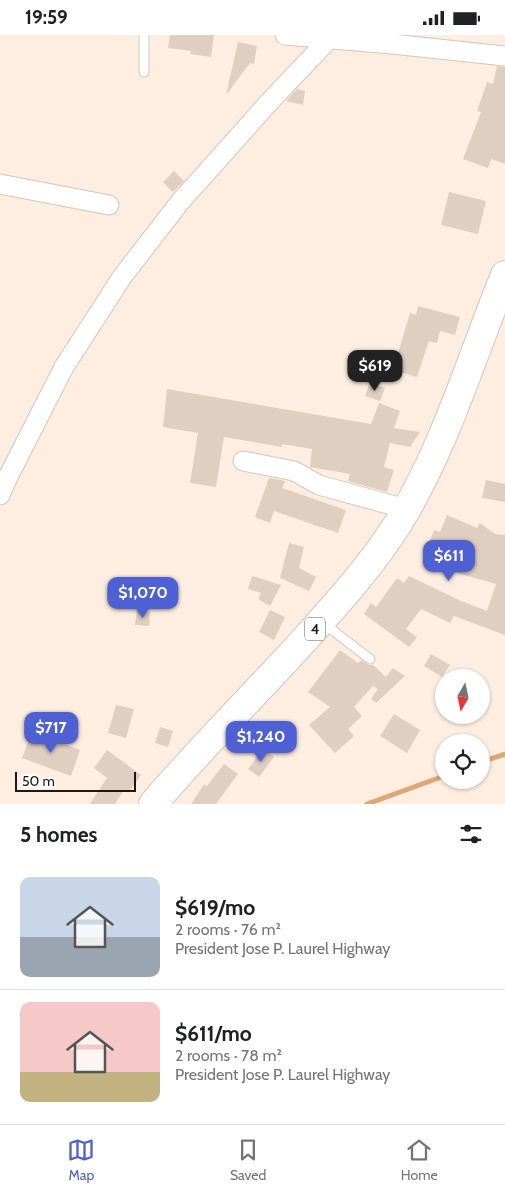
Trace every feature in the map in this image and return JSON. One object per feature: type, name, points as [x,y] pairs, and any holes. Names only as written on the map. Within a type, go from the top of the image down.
[{"type":"highway","name":"4","points":[[153,804],[335,607],[372,560],[406,509],[434,457],[499,307],[505,275]]},
{"type":"street","points":[[285,35],[331,37],[505,56]]},
{"type":"street","points":[[0,495],[64,367],[122,277],[180,202],[272,99],[331,37]]},
{"type":"street","points":[[0,184],[109,205]]},
{"type":"street","points":[[243,461],[294,471],[320,485],[406,509]]},
{"type":"lane","points":[[144,35],[144,72]]},
{"type":"lane","points":[[321,622],[370,659]]},
{"type":"building","points":[[170,35],[214,35],[211,57],[190,54],[191,51],[168,48]]},
{"type":"building","points":[[238,42],[257,46],[254,64],[250,63],[226,95]]},
{"type":"building","points":[[497,66],[505,67],[505,164],[491,159],[488,168],[463,159],[481,112],[477,111],[487,82],[493,84]]},
{"type":"building","points":[[297,89],[305,91],[303,105],[286,101]]},
{"type":"building","points":[[174,171],[184,181],[173,192],[163,182]]},
{"type":"building","points":[[449,192],[486,201],[478,234],[441,225]]},
{"type":"building","points":[[418,306],[460,317],[455,335],[440,331],[437,343],[429,341],[417,377],[393,370],[410,313],[416,315]]},
{"type":"building","points":[[370,383],[385,388],[380,401],[365,396]]},
{"type":"building","points":[[167,389],[371,424],[379,403],[400,411],[394,428],[420,432],[410,447],[390,443],[384,467],[394,470],[387,492],[348,481],[350,474],[310,467],[312,449],[282,444],[282,447],[224,437],[216,487],[190,483],[198,433],[163,427]]},
{"type":"building","points":[[269,478],[285,481],[282,488],[346,510],[338,533],[274,511],[270,523],[255,517]]},
{"type":"building","points":[[486,480],[505,484],[505,502],[482,498]]},
{"type":"building","points":[[447,515],[477,528],[480,523],[495,534],[505,535],[505,635],[454,616],[450,623],[421,609],[406,629],[417,637],[409,647],[364,614],[371,603],[376,607],[397,578],[404,583],[409,576],[461,601],[487,611],[496,584],[422,563],[434,530],[440,532]]},
{"type":"building","points":[[289,543],[304,547],[299,568],[316,577],[309,591],[280,578]]},
{"type":"building","points":[[252,576],[281,585],[270,606],[258,599],[261,593],[248,589]]},
{"type":"building","points":[[270,610],[285,617],[274,640],[259,632]]},
{"type":"building","points":[[137,611],[150,612],[149,626],[135,625]]},
{"type":"building","points":[[340,650],[358,663],[361,660],[369,665],[373,665],[386,677],[393,668],[405,676],[376,703],[371,699],[378,689],[373,686],[354,707],[362,716],[348,729],[354,736],[335,753],[309,725],[330,707],[308,692]]},
{"type":"building","points":[[431,654],[450,665],[447,669],[435,669],[435,673],[424,666]]},
{"type":"building","points":[[116,705],[134,709],[126,738],[108,733]]},
{"type":"building","points":[[394,714],[420,730],[407,753],[380,736]]},
{"type":"building","points":[[160,727],[173,731],[168,747],[155,743]]},
{"type":"building","points":[[32,732],[80,750],[71,776],[22,758]]},
{"type":"building","points":[[263,749],[274,757],[259,777],[248,769]]},
{"type":"building","points":[[107,750],[141,775],[128,793],[124,790],[115,804],[90,804],[107,778],[94,768]]},
{"type":"building","points":[[224,764],[238,774],[216,804],[191,804],[204,784],[207,786]]},
{"type":"waterway","points":[[490,759],[505,754]]},
{"type":"waterway","points":[[367,804],[435,779]]}]
